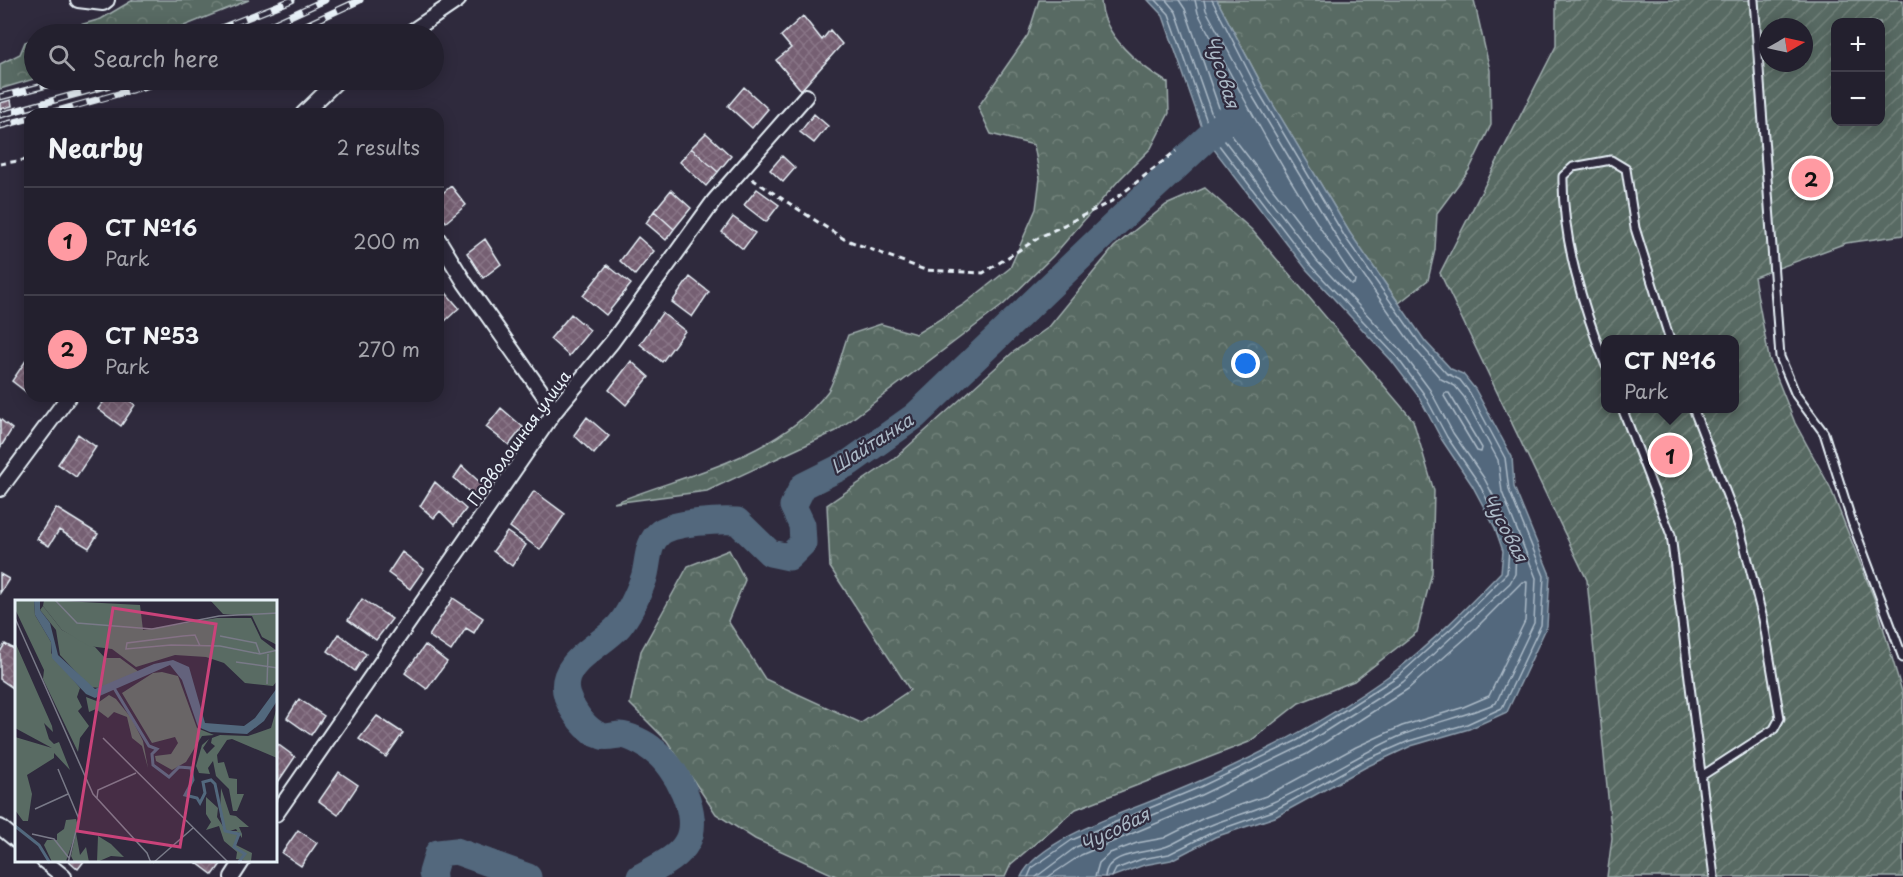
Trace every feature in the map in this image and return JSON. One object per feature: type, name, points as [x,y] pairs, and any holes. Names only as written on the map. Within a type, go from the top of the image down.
[{"type":"street","points":[[78,0],[105,1]]},
{"type":"street","points":[[423,24],[458,0]]},
{"type":"street","points":[[309,108],[328,90]]},
{"type":"street","name":"Подволошная улица","points":[[278,811],[555,411],[612,342],[714,201],[806,96]]},
{"type":"street","points":[[444,249],[465,283],[555,411]]},
{"type":"street","points":[[0,489],[65,402]]},
{"type":"street","points":[[0,828],[15,839]]},
{"type":"street","points":[[44,862],[64,877]]},
{"type":"street","points":[[232,877],[242,862]]},
{"type":"lane","points":[[1754,0],[1780,357],[1796,395],[1824,433],[1852,522],[1903,658]]},
{"type":"lane","points":[[1601,355],[1572,258],[1563,197],[1563,176],[1573,167],[1611,160],[1626,169],[1635,228],[1669,335]]},
{"type":"lane","points":[[1624,413],[1671,536],[1714,877]]},
{"type":"lane","points":[[1695,413],[1740,529],[1763,619],[1780,718],[1774,729],[1703,776]]},
{"type":"path","points":[[740,171],[844,239],[925,270],[983,273],[1040,237],[1114,200],[1176,151]]},
{"type":"path","points":[[0,164],[24,160]]},
{"type":"green space","points":[[133,0],[249,0],[189,24],[83,24],[101,19]]},
{"type":"green space","points":[[1039,0],[1101,0],[1103,13],[1115,38],[1135,59],[1168,83],[1169,113],[1151,148],[1119,180],[1053,256],[1003,305],[836,431],[707,491],[614,503],[729,461],[783,433],[807,414],[828,391],[848,335],[881,324],[916,334],[963,305],[1010,268],[1036,209],[1040,178],[1034,145],[991,134],[978,107],[1028,35]]},
{"type":"green space","points":[[1217,0],[1474,0],[1490,70],[1491,125],[1469,170],[1437,213],[1435,250],[1428,280],[1399,303],[1351,235],[1270,100]]},
{"type":"green space","points":[[1556,0],[1903,0],[1903,235],[1846,243],[1754,277],[1769,358],[1795,423],[1830,487],[1876,603],[1903,695],[1903,877],[1607,877],[1612,838],[1587,580],[1440,273],[1556,46]]},
{"type":"green space","points":[[24,44],[24,82],[0,89],[0,64],[20,54]]},
{"type":"green space","points":[[1205,188],[1252,230],[1413,420],[1434,491],[1432,573],[1417,632],[1354,681],[1299,703],[1249,742],[1076,809],[1011,864],[1005,877],[838,877],[755,839],[716,814],[667,741],[630,704],[641,651],[688,566],[729,550],[745,580],[728,621],[765,679],[861,723],[910,690],[830,567],[827,505],[894,459],[1012,353],[1049,327],[1114,247],[1166,205]]},
{"type":"water","name":"Чусовая","points":[[1148,0],[1217,0],[1265,91],[1350,233],[1425,341],[1451,369],[1463,374],[1475,389],[1512,457],[1514,487],[1550,575],[1547,626],[1507,712],[1469,729],[1411,746],[1366,767],[1275,817],[1215,837],[1171,860],[1144,865],[1111,877],[1021,877],[1031,863],[1065,838],[1228,768],[1285,740],[1341,708],[1408,661],[1501,572],[1503,551],[1495,528],[1419,397],[1391,360],[1307,270],[1206,139],[1163,16]]},
{"type":"building","points":[[803,16],[822,40],[830,30],[842,44],[801,90],[776,60],[791,48],[781,36]]},
{"type":"building","points":[[744,87],[768,109],[752,128],[728,106]]},
{"type":"building","points":[[11,100],[12,106],[0,109],[0,103]]},
{"type":"building","points":[[814,114],[828,126],[814,143],[800,132]]},
{"type":"building","points":[[706,133],[731,156],[718,172],[691,148]]},
{"type":"building","points":[[691,148],[718,172],[706,186],[680,162]]},
{"type":"building","points":[[782,156],[795,168],[783,182],[770,170]]},
{"type":"building","points":[[451,186],[466,205],[446,222],[444,219],[444,192]]},
{"type":"building","points":[[757,189],[779,205],[766,222],[744,205]]},
{"type":"building","points":[[671,190],[691,208],[674,229],[654,211]]},
{"type":"building","points":[[654,211],[674,229],[666,240],[646,223]]},
{"type":"building","points":[[733,217],[755,233],[743,249],[722,232]]},
{"type":"building","points":[[638,237],[654,251],[635,275],[620,261]]},
{"type":"building","points":[[485,239],[501,264],[483,278],[467,253]]},
{"type":"building","points":[[607,265],[631,284],[606,315],[583,296]]},
{"type":"building","points":[[690,277],[709,292],[692,317],[672,302]]},
{"type":"building","points":[[444,290],[459,308],[444,322]]},
{"type":"building","points":[[662,313],[685,331],[662,362],[640,344]]},
{"type":"building","points":[[571,314],[590,330],[569,356],[550,339]]},
{"type":"building","points":[[631,361],[649,377],[626,405],[609,390]]},
{"type":"building","points":[[24,363],[24,390],[12,381]]},
{"type":"building","points":[[103,402],[131,402],[135,405],[121,426],[98,409]]},
{"type":"building","points":[[501,408],[523,427],[509,445],[486,427]]},
{"type":"building","points":[[587,417],[609,436],[594,454],[574,435]]},
{"type":"building","points":[[0,419],[12,429],[0,448]]},
{"type":"building","points":[[78,434],[96,447],[76,477],[58,464]]},
{"type":"building","points":[[462,466],[483,485],[475,497],[454,478]]},
{"type":"building","points":[[435,482],[466,509],[454,525],[440,511],[434,518],[420,506]]},
{"type":"building","points":[[534,491],[565,514],[540,550],[510,527]]},
{"type":"building","points":[[56,508],[98,534],[89,548],[59,530],[49,546],[37,539]]},
{"type":"building","points":[[507,532],[526,545],[512,566],[493,551]]},
{"type":"building","points":[[402,552],[424,569],[410,589],[388,573]]},
{"type":"building","points":[[0,574],[9,579],[0,593]]},
{"type":"building","points":[[453,598],[483,618],[474,633],[466,628],[451,651],[429,636]]},
{"type":"building","points":[[362,599],[392,619],[376,640],[348,620]]},
{"type":"building","points":[[339,634],[366,654],[355,671],[328,651]]},
{"type":"building","points":[[5,644],[15,649],[15,689],[0,679],[0,652]]},
{"type":"building","points":[[425,645],[447,662],[427,689],[405,673]]},
{"type":"building","points":[[299,699],[324,716],[311,735],[287,718]]},
{"type":"building","points":[[377,716],[403,733],[386,757],[359,739]]},
{"type":"building","points":[[278,744],[295,757],[278,782]]},
{"type":"building","points":[[339,772],[358,785],[338,815],[319,801]]},
{"type":"building","points":[[298,830],[317,843],[301,866],[282,853]]},
{"type":"building","points":[[70,862],[83,862],[78,869]]},
{"type":"building","points":[[196,862],[223,862],[213,875]]},
{"type":"waterway","name":"Шайтанка","points":[[640,877],[672,858],[687,842],[691,831],[691,819],[684,792],[670,767],[650,748],[624,735],[606,737],[590,730],[569,702],[565,684],[574,664],[612,633],[627,615],[644,578],[650,547],[656,536],[668,529],[687,524],[737,521],[770,553],[789,557],[803,543],[802,525],[793,506],[803,486],[849,463],[915,416],[1233,114]]},
{"type":"waterway","name":"Шайтанка","points":[[433,877],[438,853],[456,851],[528,877]]},
{"type":"railway","points":[[231,24],[292,0]]},
{"type":"railway","points":[[273,24],[325,0]]},
{"type":"railway","points":[[308,24],[360,0]]},
{"type":"railway","points":[[0,97],[28,90]]},
{"type":"railway","points":[[26,108],[91,90]]},
{"type":"railway","points":[[68,108],[132,90]]},
{"type":"railway","points":[[0,115],[24,108]]},
{"type":"railway","points":[[0,126],[24,120]]},
{"type":"place","name":"СТ №53","points":[[1811,178]]},
{"type":"place","name":"СТ №16","points":[[1670,455]]}]
